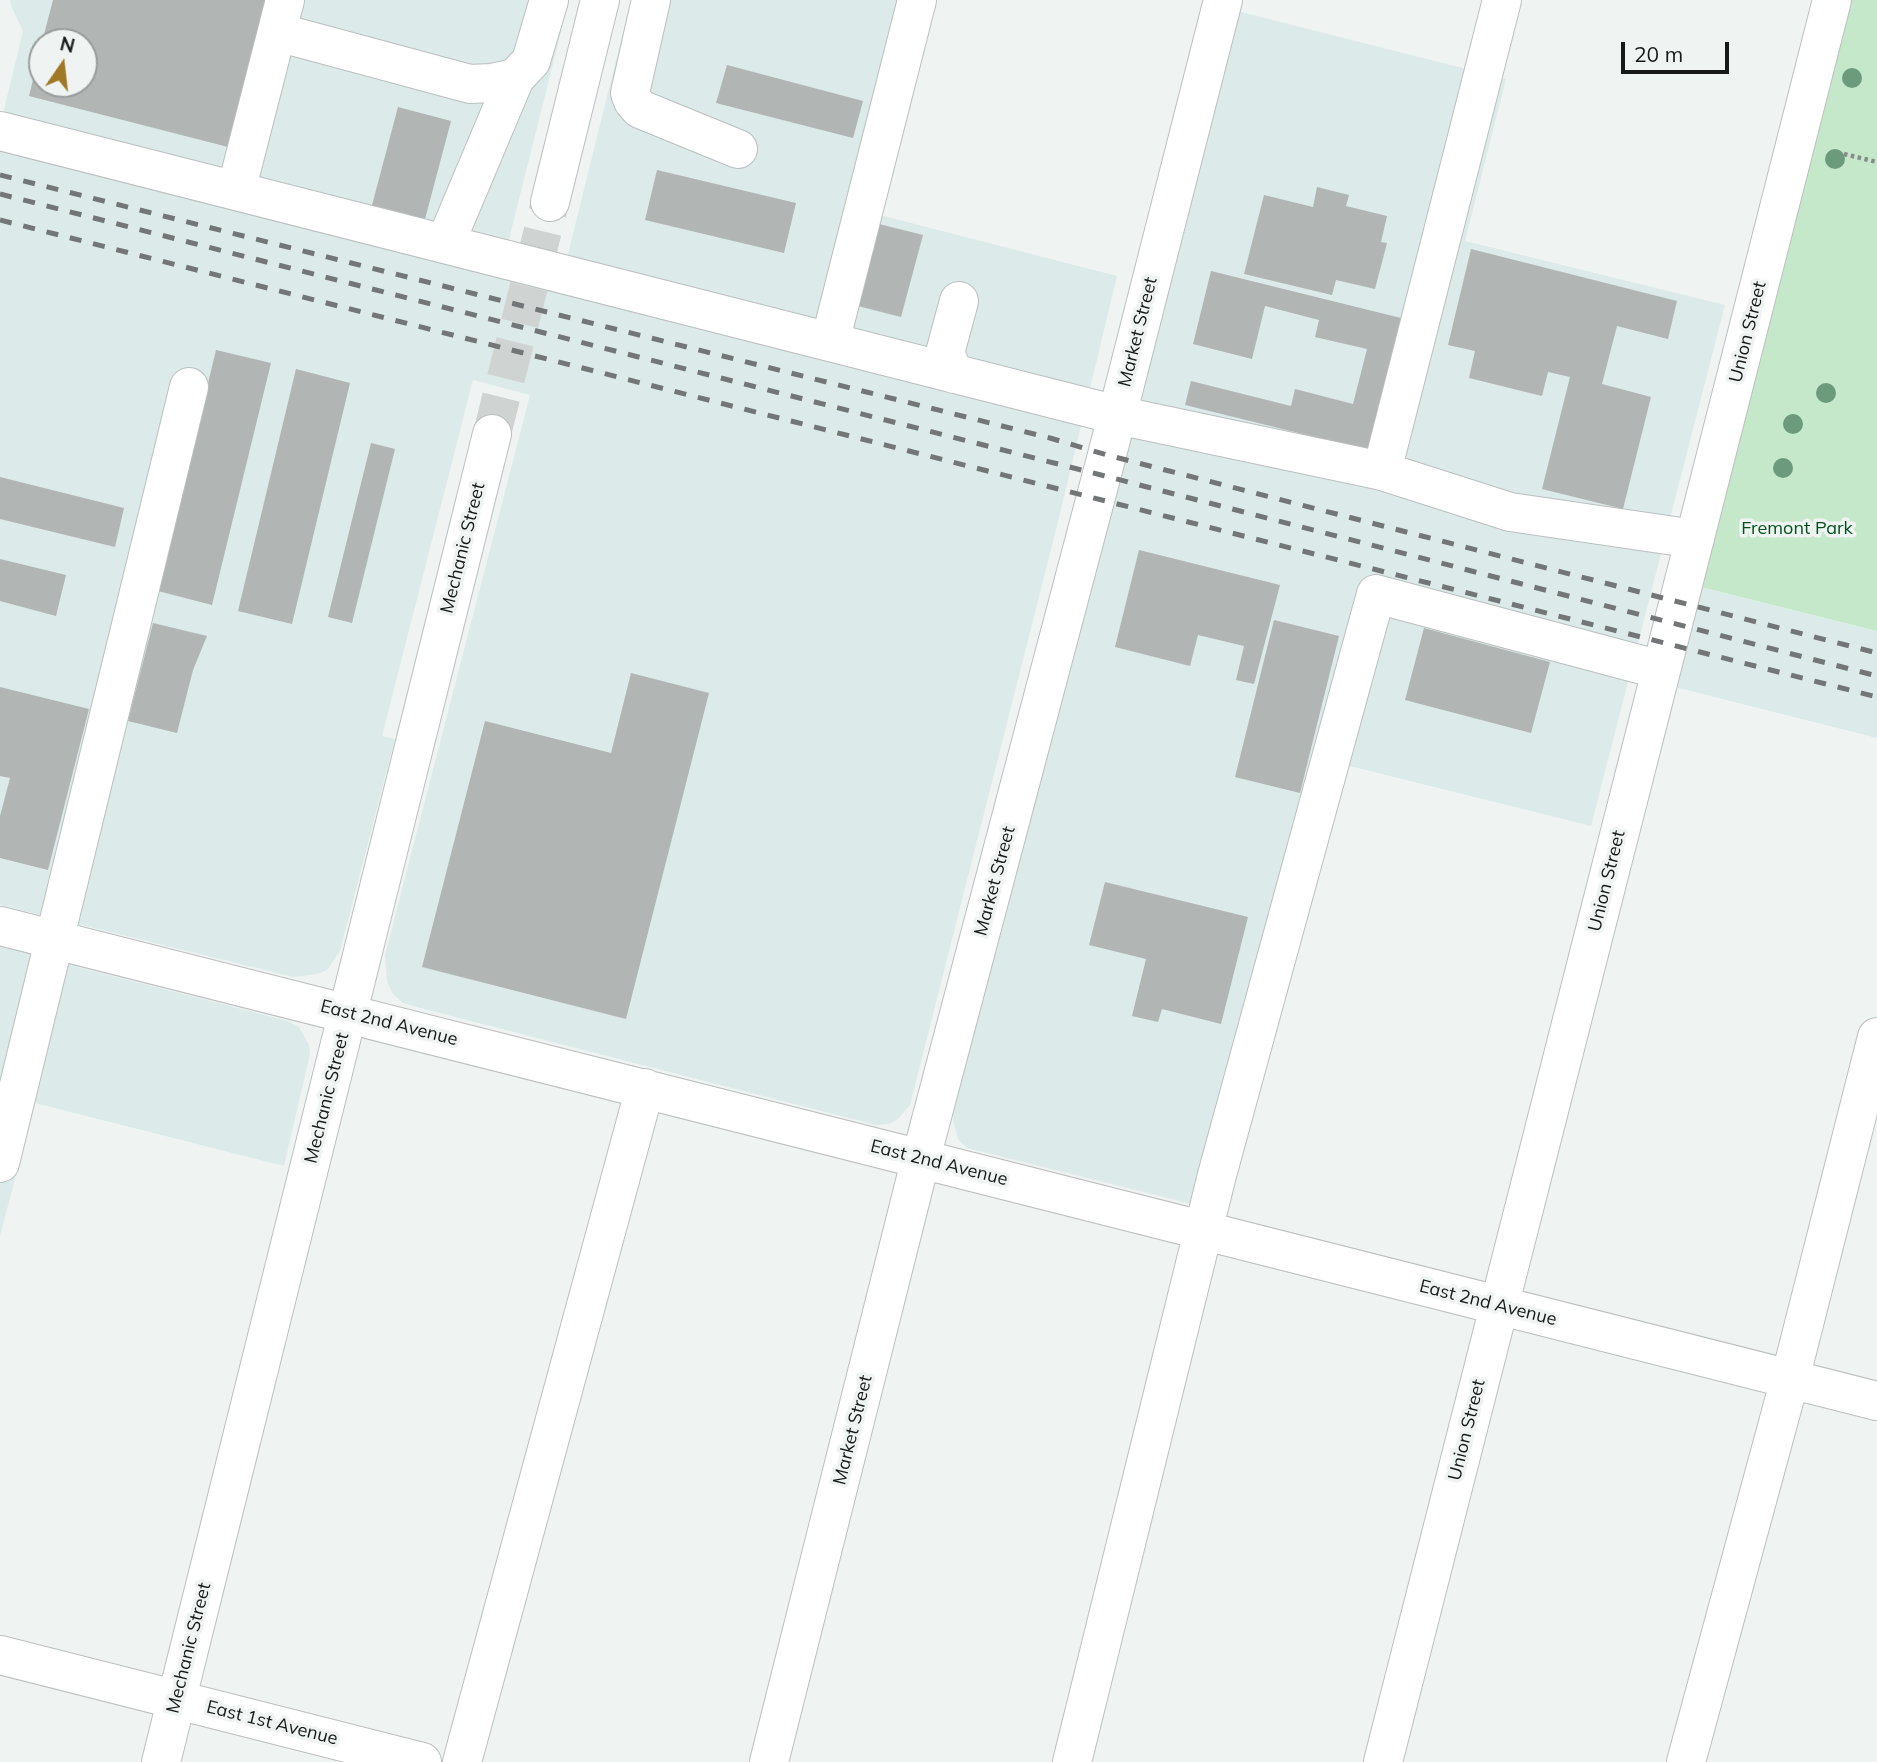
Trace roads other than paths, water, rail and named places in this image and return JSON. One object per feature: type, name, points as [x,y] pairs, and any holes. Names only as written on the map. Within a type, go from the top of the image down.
[{"type":"street","points":[[236,191],[281,16],[470,84],[491,83],[515,78],[525,70],[535,54],[549,0]]},
{"type":"street","points":[[550,202],[600,0]]},
{"type":"street","points":[[651,0],[630,93],[632,101],[640,109],[738,149]]},
{"type":"street","points":[[830,342],[917,0]]},
{"type":"street","name":"Market Street","points":[[769,1762],[921,1158],[1117,415],[1223,0]]},
{"type":"street","points":[[1382,471],[1502,0]]},
{"type":"street","name":"Union Street","points":[[1382,1762],[1832,0]]},
{"type":"street","points":[[445,244],[515,78]]},
{"type":"street","points":[[0,131],[1117,415],[1382,471],[1510,512],[1695,539]]},
{"type":"street","points":[[954,374],[945,353],[959,301]]},
{"type":"street","points":[[0,1163],[189,387]]},
{"type":"street","name":"Mechanic Street","points":[[161,1762],[492,434]]},
{"type":"street","points":[[1072,1762],[1217,1175],[1376,594],[1661,670]]},
{"type":"street","name":"East 2nd Avenue","points":[[0,926],[1877,1401]]},
{"type":"street","points":[[1686,1762],[1790,1380],[1877,1037]]},
{"type":"street","points":[[462,1762],[645,1088]]},
{"type":"street","name":"East 1st Avenue","points":[[0,1655],[422,1762]]},
{"type":"tunnel","points":[[492,434],[550,202]]},
{"type":"railway","points":[[0,175],[1050,438],[1107,455],[1877,653]]},
{"type":"railway","points":[[0,194],[1877,676]]},
{"type":"railway","points":[[0,220],[1877,697]]},
{"type":"park label","name":"Fremont Park","points":[[1797,529]]}]
